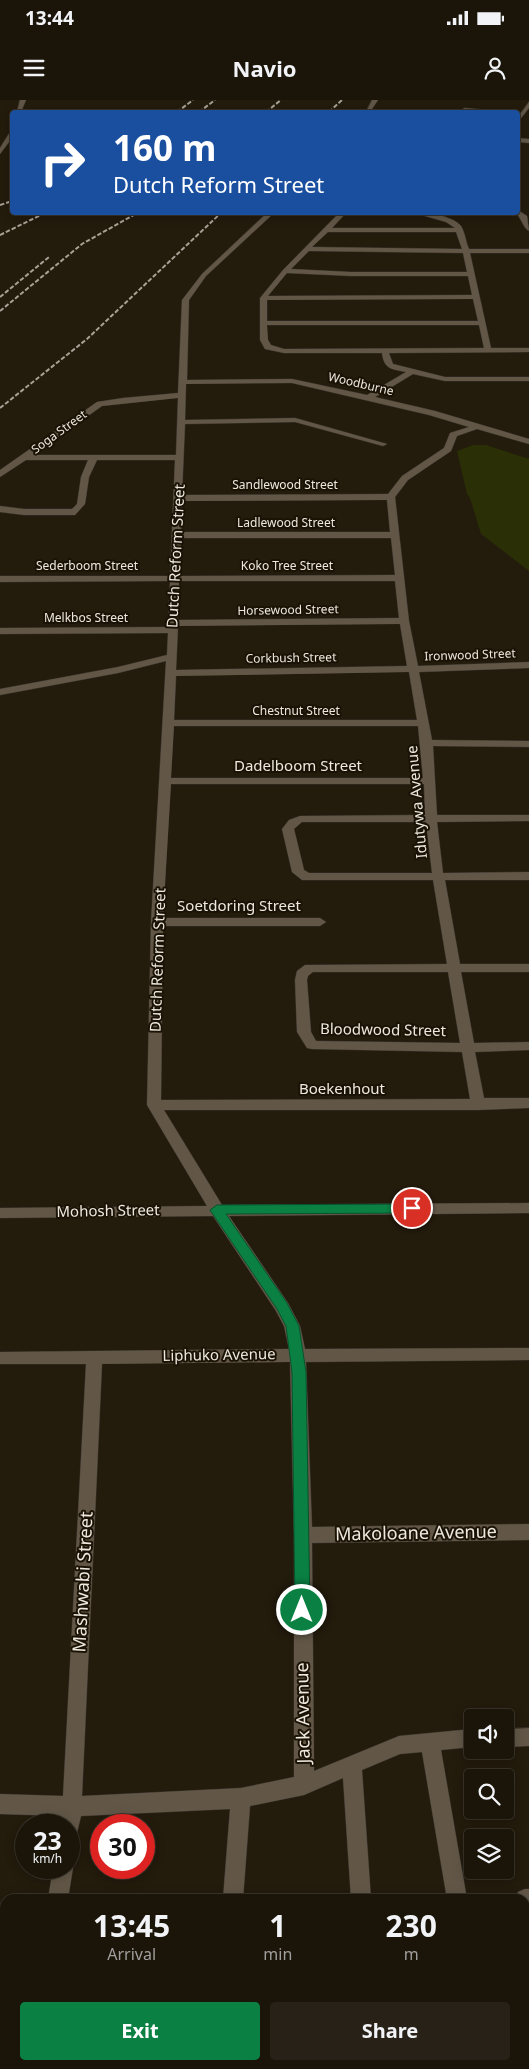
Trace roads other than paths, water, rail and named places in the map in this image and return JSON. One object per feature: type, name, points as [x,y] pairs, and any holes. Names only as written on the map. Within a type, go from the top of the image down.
[{"type":"street","points":[[520,116],[529,104]]},
{"type":"street","points":[[464,110],[469,105]]},
{"type":"street","points":[[0,152],[10,138]]},
{"type":"street","points":[[520,213],[524,216],[529,228]]},
{"type":"street","name":"Dutch Reform Street","points":[[154,1105],[157,922],[169,723],[186,300],[188,294],[204,275],[269,215]]},
{"type":"street","points":[[341,215],[285,271],[262,298],[265,344],[273,349],[385,351],[529,350]]},
{"type":"street","points":[[424,215],[452,223],[459,230],[466,251],[488,350]]},
{"type":"street","points":[[326,230],[459,230]]},
{"type":"street","points":[[307,249],[529,251]]},
{"type":"street","points":[[285,271],[309,273],[471,274]]},
{"type":"street","points":[[262,298],[476,297]]},
{"type":"street","points":[[263,323],[482,322]]},
{"type":"street","points":[[385,351],[387,363],[412,372],[445,379],[529,379]]},
{"type":"street","points":[[370,397],[412,372]]},
{"type":"street","name":"Woodburne","points":[[183,382],[292,381],[370,397],[478,426],[529,442]]},
{"type":"street","name":"Soga Street","points":[[0,474],[100,404],[183,395]]},
{"type":"street","points":[[182,422],[295,420],[383,444]]},
{"type":"street","points":[[391,497],[405,478],[448,449],[453,435],[478,426]]},
{"type":"street","points":[[24,458],[180,458]]},
{"type":"street","points":[[0,509],[24,512],[75,512],[81,504],[85,477],[93,459]]},
{"type":"street","name":"Sandlewood Street","points":[[179,498],[391,497]]},
{"type":"street","name":"Idutywa Avenue","points":[[391,497],[404,621],[427,743],[431,819],[438,877],[453,967],[470,1048],[478,1104]]},
{"type":"street","name":"Ladlewood Street","points":[[177,536],[395,535]]},
{"type":"street","name":"Koko Tree Street","points":[[174,578],[399,578]]},
{"type":"street","name":"Sederboom Street","points":[[0,579],[174,578]]},
{"type":"street","name":"Horsewood Street","points":[[172,627],[404,621]]},
{"type":"street","name":"Melkbos Street","points":[[0,631],[172,627]]},
{"type":"street","points":[[0,692],[125,668],[171,657]]},
{"type":"street","name":"Ironwood Street","points":[[413,669],[529,665]]},
{"type":"street","name":"Corkbush Street","points":[[170,673],[413,669]]},
{"type":"street","name":"Chestnut Street","points":[[169,723],[423,723]]},
{"type":"street","points":[[427,743],[529,744]]},
{"type":"street","name":"Dadelboom Street","points":[[165,781],[430,781]]},
{"type":"street","points":[[529,818],[300,819],[293,822],[288,829],[298,872],[306,877],[529,876]]},
{"type":"street","name":"Soetdoring Street","points":[[157,922],[320,922]]},
{"type":"street","points":[[453,967],[529,968]]},
{"type":"street","name":"Bloodwood Street","points":[[453,967],[310,968],[302,974],[301,980],[304,1032],[312,1044],[470,1048]]},
{"type":"street","points":[[470,1048],[529,1046]]},
{"type":"street","name":"Boekenhout","points":[[154,1105],[529,1103]]},
{"type":"street","points":[[154,1105],[217,1210],[529,1208]]},
{"type":"street","name":"Mohosh Street","points":[[0,1213],[217,1210]]},
{"type":"street","name":"Jack Avenue","points":[[0,1804],[72,1806],[241,1798],[304,1785],[303,1535],[298,1354],[292,1326],[282,1307],[217,1210]]},
{"type":"street","name":"Liphuko Avenue","points":[[0,1358],[298,1354],[529,1354]]},
{"type":"street","name":"Mashwabi Street","points":[[71,1814],[94,1357]]},
{"type":"street","name":"Makoloane Avenue","points":[[303,1535],[529,1532]]},
{"type":"street","points":[[514,1738],[529,1737]]},
{"type":"street","points":[[304,1785],[399,1744],[464,1739]]},
{"type":"street","points":[[429,1741],[437,1774],[456,1894]]},
{"type":"street","points":[[352,1765],[361,1894]]},
{"type":"street","points":[[233,1894],[241,1798]]},
{"type":"street","points":[[59,1894],[61,1879]]},
{"type":"railway","points":[[180,110],[193,100]]},
{"type":"railway","points":[[202,110],[215,100]]},
{"type":"railway","points":[[268,110],[281,100]]},
{"type":"railway","points":[[331,110],[342,100]]},
{"type":"railway","points":[[0,205],[10,202]]},
{"type":"railway","points":[[0,235],[41,215]]},
{"type":"railway","points":[[0,311],[82,244],[134,215]]},
{"type":"railway","points":[[0,408],[87,339],[219,215]]},
{"type":"railway","points":[[0,297],[49,257]]}]
